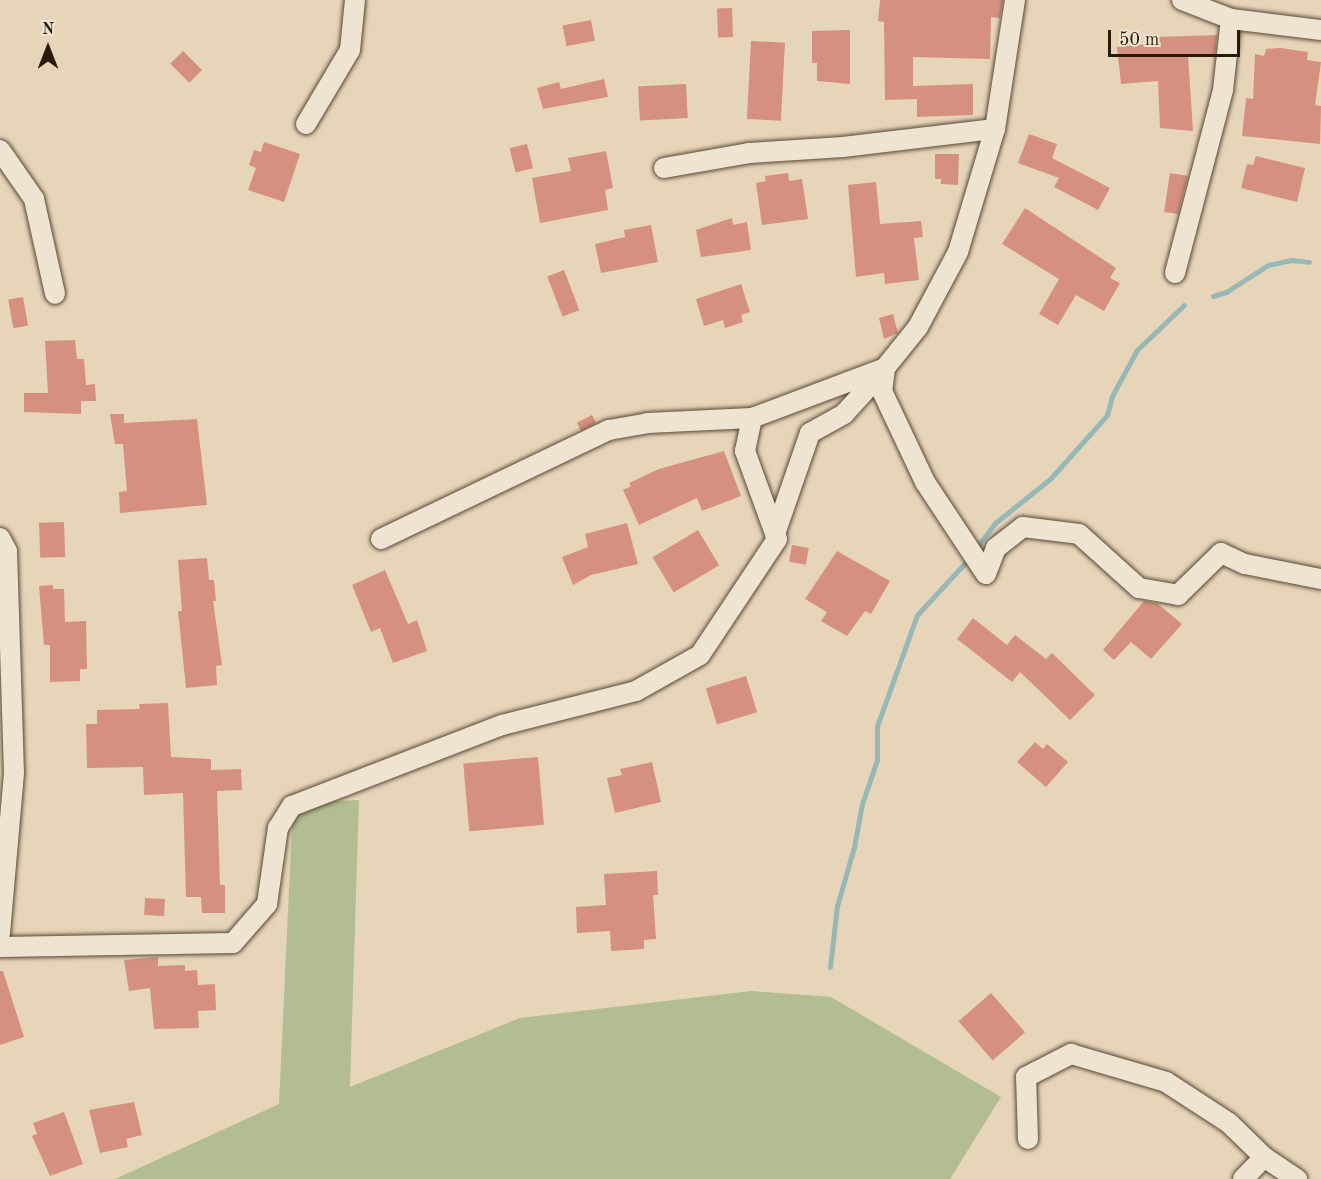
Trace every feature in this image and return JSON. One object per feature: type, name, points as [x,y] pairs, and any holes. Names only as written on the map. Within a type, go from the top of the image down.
[{"type":"street","points":[[306,124],[350,50],[355,0]]},
{"type":"street","points":[[775,534],[810,434],[844,414],[885,368],[918,327],[958,252],[995,129],[1015,0]]},
{"type":"street","points":[[1182,0],[1231,19],[1321,30]]},
{"type":"street","points":[[1175,273],[1223,90],[1231,19]]},
{"type":"street","points":[[664,168],[749,153],[843,147],[995,129]]},
{"type":"street","points":[[0,150],[34,199],[55,294]]},
{"type":"street","points":[[381,539],[609,430],[646,423],[752,418],[885,368]]},
{"type":"street","points":[[885,368],[882,391],[925,482],[986,574],[996,548],[1023,527],[1079,534],[1139,588],[1178,595],[1221,553],[1245,564],[1321,579]]},
{"type":"street","points":[[0,947],[233,943],[267,904],[278,828],[292,806],[502,725],[636,691],[700,655],[777,539],[745,451],[752,418]]},
{"type":"street","points":[[0,538],[7,551],[14,773],[0,933]]},
{"type":"street","points":[[1028,1139],[1026,1077],[1071,1054],[1166,1082],[1229,1123],[1264,1157],[1297,1179]]},
{"type":"street","points":[[1243,1179],[1264,1157]]},
{"type":"green space","points":[[359,800],[350,1087],[520,1018],[751,991],[831,997],[1001,1097],[950,1179],[115,1179],[279,1104],[293,803]]},
{"type":"building","points":[[880,0],[1003,0],[1000,18],[991,17],[990,59],[913,57],[913,86],[973,84],[973,115],[917,117],[917,99],[885,100],[884,22],[878,21]]},
{"type":"building","points":[[732,8],[733,37],[718,38],[717,9]]},
{"type":"building","points":[[591,20],[595,41],[567,46],[563,26]]},
{"type":"building","points":[[850,30],[850,84],[817,81],[817,63],[812,63],[812,31]]},
{"type":"building","points":[[1217,35],[1215,55],[1188,56],[1193,131],[1160,128],[1158,81],[1121,84],[1117,47],[1157,43],[1157,37]]},
{"type":"building","points":[[751,41],[785,43],[781,121],[747,119]]},
{"type":"building","points":[[1280,48],[1308,52],[1307,60],[1321,62],[1315,105],[1321,106],[1320,144],[1242,136],[1246,98],[1253,99],[1255,54],[1264,56],[1266,49]]},
{"type":"building","points":[[183,51],[202,70],[189,83],[170,64]]},
{"type":"building","points":[[604,79],[608,97],[543,109],[537,88],[559,82],[561,89]]},
{"type":"building","points":[[686,84],[688,118],[640,120],[638,87]]},
{"type":"building","points":[[1029,134],[1057,144],[1052,158],[1110,188],[1098,210],[1054,187],[1059,178],[1018,163]]},
{"type":"building","points":[[264,142],[300,154],[284,202],[248,190],[256,168],[249,165],[254,150],[261,152]]},
{"type":"building","points":[[527,144],[533,168],[516,173],[510,148]]},
{"type":"building","points":[[606,151],[613,188],[605,190],[608,210],[540,223],[532,178],[571,171],[568,158]]},
{"type":"building","points":[[935,154],[959,154],[958,185],[941,184],[941,179],[935,179]]},
{"type":"building","points":[[1256,156],[1305,168],[1297,202],[1241,188],[1247,164],[1253,165]]},
{"type":"building","points":[[788,173],[789,181],[802,179],[808,219],[762,225],[756,183],[766,181],[765,176]]},
{"type":"building","points":[[1170,173],[1188,176],[1178,214],[1164,212]]},
{"type":"building","points":[[876,182],[880,224],[921,221],[923,237],[914,238],[919,280],[885,284],[884,273],[856,277],[848,185]]},
{"type":"building","points":[[1025,208],[1116,268],[1110,278],[1120,283],[1104,311],[1076,295],[1058,325],[1039,314],[1059,279],[1002,244]]},
{"type":"building","points":[[732,218],[733,225],[747,222],[751,250],[701,257],[696,230]]},
{"type":"building","points":[[651,225],[658,262],[601,273],[595,244],[625,237],[624,230]]},
{"type":"building","points":[[564,270],[579,310],[563,317],[547,276]]},
{"type":"building","points":[[741,284],[750,312],[741,315],[743,322],[725,328],[723,320],[704,326],[696,299]]},
{"type":"building","points":[[23,297],[28,326],[13,328],[8,300]]},
{"type":"building","points":[[893,314],[898,333],[884,339],[879,318]]},
{"type":"building","points":[[75,340],[77,359],[84,359],[86,385],[95,384],[96,401],[81,401],[81,414],[24,412],[24,393],[48,393],[45,341]]},
{"type":"building","points":[[110,414],[124,414],[124,423],[197,419],[207,505],[120,513],[119,492],[127,491],[123,444],[115,444]]},
{"type":"building","points":[[592,415],[596,423],[581,431],[577,423]]},
{"type":"building","points":[[724,451],[741,496],[702,511],[697,498],[639,525],[623,490],[631,486],[629,483],[659,469]]},
{"type":"building","points":[[64,522],[65,557],[40,558],[39,523]]},
{"type":"building","points":[[627,523],[638,564],[591,575],[573,585],[562,557],[588,547],[585,534]]},
{"type":"building","points":[[698,530],[719,565],[674,592],[653,557]]},
{"type":"building","points":[[792,545],[809,548],[806,565],[789,562]]},
{"type":"building","points":[[837,551],[890,581],[871,614],[865,611],[847,636],[821,621],[827,612],[805,599]]},
{"type":"building","points":[[207,558],[209,580],[214,580],[216,601],[213,601],[222,665],[216,666],[217,685],[186,688],[178,611],[182,611],[178,560]]},
{"type":"building","points":[[385,570],[408,624],[417,620],[427,651],[393,663],[380,628],[371,632],[352,585]]},
{"type":"building","points":[[53,585],[53,589],[64,589],[65,622],[86,621],[87,669],[80,669],[80,681],[50,682],[50,645],[44,645],[39,586]]},
{"type":"building","points":[[1144,601],[1158,604],[1182,624],[1151,659],[1131,642],[1114,660],[1103,650]]},
{"type":"building","points":[[973,618],[1007,645],[1015,635],[1046,659],[1052,653],[1095,695],[1070,720],[1020,672],[1012,682],[957,639]]},
{"type":"building","points":[[746,676],[757,712],[717,725],[706,688]]},
{"type":"building","points":[[168,703],[171,757],[211,759],[211,770],[241,769],[242,790],[217,791],[220,885],[225,885],[225,913],[202,913],[201,897],[186,897],[183,793],[144,795],[143,767],[87,768],[86,724],[97,724],[97,710],[140,709],[139,704]]},
{"type":"building","points":[[1035,742],[1043,749],[1047,744],[1068,762],[1046,787],[1017,762]]},
{"type":"building","points":[[538,757],[544,825],[469,831],[463,764]]},
{"type":"building","points":[[652,762],[661,802],[615,813],[607,778],[622,775],[620,769]]},
{"type":"building","points":[[657,871],[658,895],[653,895],[656,939],[644,940],[644,949],[611,951],[610,931],[577,933],[576,907],[606,905],[604,874]]},
{"type":"building","points":[[145,898],[165,899],[164,916],[144,915]]},
{"type":"building","points":[[158,957],[158,966],[185,965],[185,971],[197,970],[198,985],[215,984],[216,1010],[198,1011],[199,1028],[154,1029],[150,988],[129,991],[124,960]]},
{"type":"building","points":[[0,971],[3,971],[24,1037],[0,1045]]},
{"type":"building","points":[[991,993],[1025,1032],[993,1060],[959,1021]]},
{"type":"building","points":[[134,1102],[142,1135],[126,1139],[128,1147],[100,1153],[89,1110]]},
{"type":"building","points":[[64,1112],[83,1164],[50,1176],[32,1136],[37,1134],[33,1123]]},
{"type":"waterway","points":[[1213,296],[1226,292],[1268,265],[1291,260],[1309,262]]},
{"type":"waterway","points":[[830,967],[837,906],[854,847],[862,804],[877,760],[877,726],[917,615],[964,564],[995,523],[1050,479],[1107,415],[1112,396],[1137,350],[1184,305]]}]
